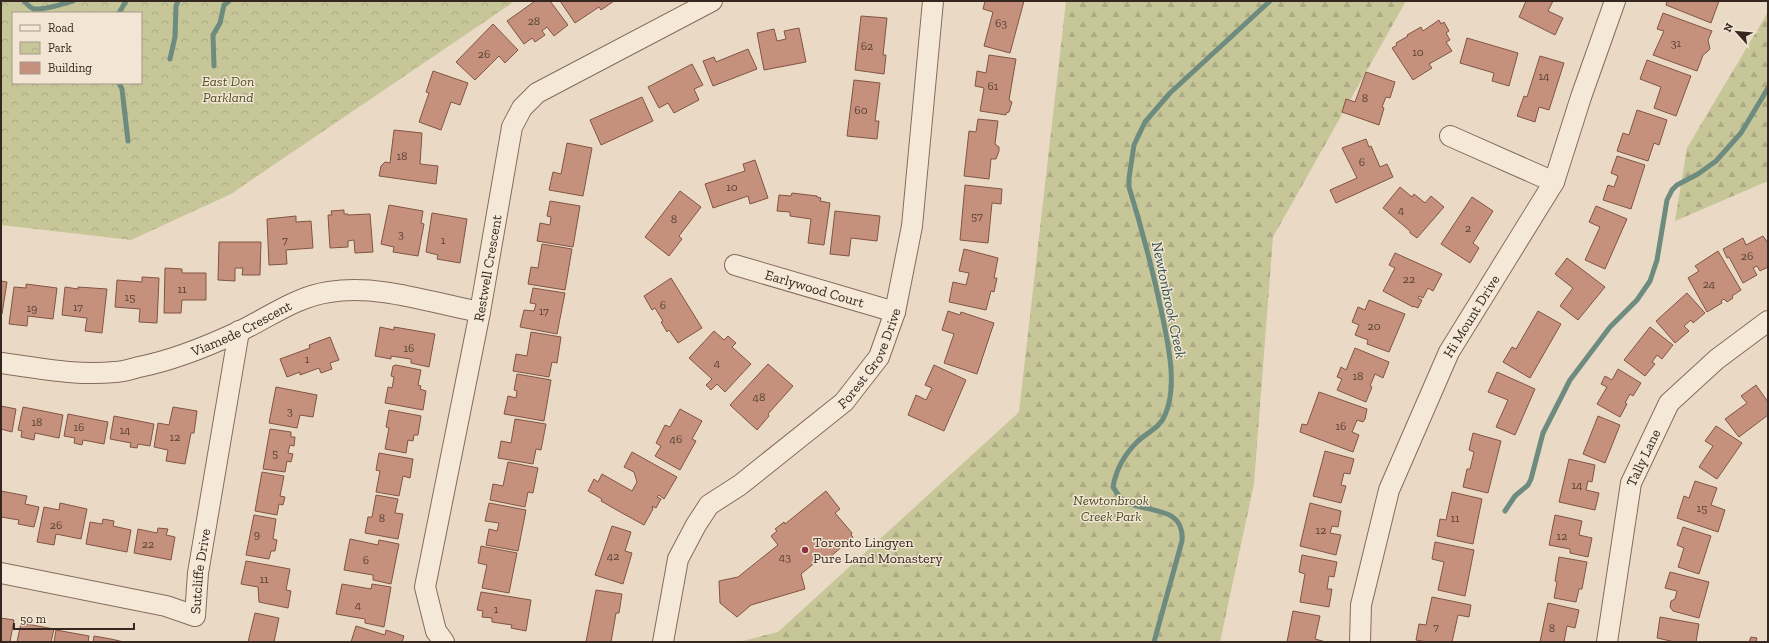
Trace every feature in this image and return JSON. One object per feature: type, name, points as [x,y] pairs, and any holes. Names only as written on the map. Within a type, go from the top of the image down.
[{"type":"street","name":"Restwell Crescent","points":[[444,642],[436,631],[425,587],[480,312],[512,127],[522,108],[537,93],[712,1]]},
{"type":"street","name":"Forest Grove Drive","points":[[664,642],[678,559],[696,525],[709,505],[740,485],[844,402],[879,357],[895,312],[912,226],[933,1]]},
{"type":"street","name":"Hi Mount Drive","points":[[1360,642],[1361,605],[1389,490],[1449,352],[1554,182],[1580,97],[1615,1]]},
{"type":"street","points":[[1450,136],[1554,182]]},
{"type":"street","name":"Earlywood Court","points":[[735,265],[895,312]]},
{"type":"street","name":"Viamede Crescent","points":[[1,363],[58,371],[116,372],[166,361],[190,353],[239,331],[279,309],[306,298],[327,292],[348,289],[373,290],[480,312]]},
{"type":"street","name":"Tally Lane","points":[[1607,642],[1632,483],[1669,403],[1717,359],[1768,321]]},
{"type":"street","name":"Sutcliffe Drive","points":[[1,573],[166,606],[195,616],[198,573],[239,331]]},
{"type":"green space","name":"East Don Parkland","points":[[1,1],[515,1],[231,194],[131,240],[1,225]]},
{"type":"green space","name":"Newtonbrook Creek Park","points":[[1066,1],[1406,1],[1273,237],[1254,484],[1220,642],[739,642],[778,632],[1019,412]]},
{"type":"green space","points":[[1768,12],[1768,181],[1675,221],[1687,148]]},
{"type":"building","points":[[535,1],[550,1],[568,25],[554,36],[547,27],[542,31],[545,35],[535,42],[532,38],[524,44],[507,21]]},
{"type":"building","points":[[560,1],[614,1],[601,10],[599,7],[575,23]]},
{"type":"building","points":[[985,1],[1024,1],[1010,53],[984,46],[993,12],[983,9]]},
{"type":"building","points":[[1526,1],[1553,1],[1548,11],[1563,18],[1555,35],[1519,17]]},
{"type":"building","points":[[1667,1],[1719,1],[1711,23],[1666,5]]},
{"type":"building","points":[[1663,13],[1712,31],[1708,40],[1710,49],[1703,55],[1697,71],[1653,55],[1664,31],[1657,29]]},
{"type":"building","points":[[861,16],[887,18],[883,55],[886,55],[884,74],[855,70]]},
{"type":"building","points":[[1439,20],[1441,24],[1444,22],[1449,31],[1446,33],[1450,40],[1446,42],[1452,51],[1429,64],[1432,68],[1413,80],[1392,48],[1397,45],[1396,43],[1408,36],[1407,35],[1421,27],[1423,31]]},
{"type":"building","points":[[493,24],[518,50],[505,63],[499,56],[475,80],[456,62]]},
{"type":"building","points":[[799,28],[806,62],[764,70],[757,33],[774,29],[777,41],[786,39],[784,31]]},
{"type":"building","points":[[1467,38],[1518,53],[1509,86],[1492,81],[1494,73],[1460,63]]},
{"type":"building","points":[[748,49],[757,69],[713,86],[703,61],[714,57],[716,62]]},
{"type":"building","points":[[989,55],[1016,59],[1009,100],[1012,102],[1009,112],[1006,113],[1006,115],[980,111],[984,88],[975,86],[977,71],[986,73]]},
{"type":"building","points":[[1540,56],[1564,63],[1549,110],[1539,107],[1535,122],[1517,116],[1524,96],[1527,97]]},
{"type":"building","points":[[1647,60],[1691,76],[1676,116],[1654,108],[1661,87],[1640,79]]},
{"type":"building","points":[[692,64],[703,85],[694,89],[699,100],[674,113],[668,103],[659,108],[648,87]]},
{"type":"building","points":[[433,71],[468,83],[460,105],[451,102],[441,130],[419,122],[429,93],[426,92]]},
{"type":"building","points":[[1366,72],[1395,82],[1390,98],[1386,97],[1382,107],[1384,108],[1379,125],[1342,112],[1346,99],[1355,102]]},
{"type":"building","points":[[854,80],[880,83],[875,121],[879,121],[877,139],[847,136]]},
{"type":"building","points":[[642,97],[653,121],[601,145],[590,120]]},
{"type":"building","points":[[1637,110],[1667,120],[1659,145],[1654,143],[1648,161],[1617,151],[1623,133],[1629,135]]},
{"type":"building","points":[[978,119],[998,121],[995,144],[999,147],[999,151],[996,159],[991,159],[989,179],[964,176],[969,131],[976,132]]},
{"type":"building","points":[[394,130],[422,133],[420,164],[438,166],[436,184],[379,176],[381,166],[385,162],[390,163]]},
{"type":"building","points":[[1366,139],[1369,147],[1371,146],[1380,167],[1387,164],[1393,177],[1336,203],[1330,190],[1357,178],[1342,148]]},
{"type":"building","points":[[567,143],[592,148],[583,196],[549,190],[553,172],[561,174]]},
{"type":"building","points":[[1617,156],[1645,165],[1631,209],[1603,200],[1608,185],[1614,187],[1618,176],[1611,173]]},
{"type":"building","points":[[755,160],[768,198],[750,204],[748,196],[713,208],[705,184],[745,171],[743,164]]},
{"type":"building","points":[[965,185],[1002,189],[1001,204],[992,203],[988,243],[960,240]]},
{"type":"building","points":[[1400,187],[1412,197],[1414,194],[1425,203],[1431,196],[1444,207],[1417,238],[1383,208]]},
{"type":"building","points":[[680,191],[701,207],[679,236],[682,239],[669,256],[645,237]]},
{"type":"building","points":[[792,193],[817,196],[821,198],[820,201],[830,203],[824,245],[808,243],[811,219],[790,216],[790,212],[777,211],[779,195],[791,196]]},
{"type":"building","points":[[1472,197],[1493,211],[1473,243],[1479,248],[1470,263],[1441,244]]},
{"type":"building","points":[[550,201],[580,206],[573,247],[537,241],[540,223],[550,225],[551,217],[547,216]]},
{"type":"building","points":[[389,205],[423,211],[421,223],[424,224],[418,256],[393,252],[394,247],[381,244]]},
{"type":"building","points":[[1596,206],[1627,219],[1605,269],[1585,260],[1600,227],[1589,222]]},
{"type":"building","points":[[344,210],[344,214],[348,215],[370,214],[373,252],[355,253],[354,240],[348,241],[348,247],[330,248],[328,215],[332,215],[331,211]]},
{"type":"building","points":[[835,211],[880,216],[877,241],[851,238],[849,256],[830,254]]},
{"type":"building","points":[[432,213],[467,219],[460,263],[437,259],[438,255],[426,252]]},
{"type":"building","points":[[296,216],[296,222],[311,221],[313,248],[286,250],[287,264],[269,265],[267,219]]},
{"type":"building","points":[[1763,236],[1768,243],[1768,267],[1760,271],[1757,266],[1753,268],[1757,275],[1743,283],[1723,249],[1743,238],[1746,245]]},
{"type":"building","points":[[219,242],[261,242],[260,275],[242,275],[243,268],[235,268],[235,281],[218,280]]},
{"type":"building","points":[[542,244],[572,249],[565,290],[528,284],[531,267],[538,268]]},
{"type":"building","points":[[964,249],[998,258],[994,278],[997,278],[994,292],[991,291],[986,310],[949,302],[953,282],[966,285],[969,273],[959,271]]},
{"type":"building","points":[[1718,251],[1741,290],[1732,296],[1733,298],[1727,302],[1724,299],[1721,301],[1722,303],[1707,312],[1688,278],[1699,271],[1695,266]]},
{"type":"building","points":[[1395,253],[1442,274],[1433,291],[1428,288],[1423,298],[1419,296],[1418,298],[1422,300],[1418,308],[1413,307],[1383,291],[1395,268],[1389,265]]},
{"type":"building","points":[[1567,258],[1605,287],[1578,320],[1560,306],[1573,288],[1555,274]]},
{"type":"building","points":[[165,268],[182,269],[182,273],[206,273],[206,300],[182,300],[181,313],[164,313]]},
{"type":"building","points":[[142,277],[159,278],[157,323],[139,322],[140,309],[115,307],[117,280],[142,282]]},
{"type":"building","points":[[671,278],[702,328],[678,343],[669,330],[667,332],[661,322],[663,321],[655,308],[652,310],[644,296]]},
{"type":"building","points":[[1,281],[7,282],[2,314],[1,314]]},
{"type":"building","points":[[26,284],[57,288],[53,319],[28,316],[27,326],[9,324],[14,287],[26,288]]},
{"type":"building","points":[[65,287],[78,289],[78,287],[107,289],[102,333],[85,331],[87,318],[62,315]]},
{"type":"building","points":[[533,288],[565,293],[557,334],[520,327],[524,310],[534,311],[536,304],[530,303]]},
{"type":"building","points":[[1687,293],[1705,313],[1693,323],[1691,320],[1684,326],[1689,331],[1675,343],[1656,321]]},
{"type":"building","points":[[1369,300],[1405,314],[1389,352],[1367,344],[1368,340],[1355,335],[1359,325],[1352,322],[1358,307],[1365,310]]},
{"type":"building","points":[[948,311],[960,315],[961,312],[994,323],[977,374],[944,363],[954,334],[942,330]]},
{"type":"building","points":[[1538,311],[1561,324],[1530,378],[1503,362],[1512,347],[1516,349]]},
{"type":"building","points":[[380,327],[394,330],[394,327],[435,334],[429,367],[411,363],[411,359],[391,356],[391,359],[375,356]]},
{"type":"building","points":[[1650,327],[1673,345],[1662,359],[1657,355],[1652,362],[1655,364],[1645,376],[1624,360]]},
{"type":"building","points":[[714,331],[724,340],[728,336],[736,343],[732,347],[751,364],[725,392],[717,384],[711,390],[706,385],[712,379],[689,358]]},
{"type":"building","points":[[531,332],[561,337],[557,363],[552,362],[549,377],[513,371],[516,354],[527,356]]},
{"type":"building","points":[[330,337],[339,360],[330,363],[332,369],[321,373],[319,368],[300,375],[300,372],[287,377],[280,359],[310,348],[309,345]]},
{"type":"building","points":[[1355,348],[1389,362],[1383,378],[1375,374],[1366,402],[1337,390],[1342,379],[1337,377],[1341,367],[1346,370]]},
{"type":"building","points":[[768,364],[793,386],[768,414],[769,416],[757,430],[730,405]]},
{"type":"building","points":[[396,365],[421,370],[418,385],[421,386],[420,389],[426,391],[423,410],[385,403],[388,387],[392,388],[394,377],[391,376],[393,366]]},
{"type":"building","points":[[934,365],[966,380],[944,431],[908,415],[916,395],[926,400],[932,388],[925,385]]},
{"type":"building","points":[[1618,369],[1641,383],[1633,396],[1630,394],[1625,403],[1627,404],[1620,417],[1597,404],[1607,387],[1601,384],[1605,376],[1612,380]]},
{"type":"building","points":[[1497,372],[1535,389],[1515,435],[1496,427],[1508,400],[1488,392]]},
{"type":"building","points":[[517,374],[551,380],[544,421],[504,414],[508,396],[516,398],[517,391],[514,390]]},
{"type":"building","points":[[1756,385],[1768,402],[1768,415],[1739,437],[1725,419],[1747,403],[1741,396]]},
{"type":"building","points":[[276,387],[317,395],[313,417],[300,415],[297,428],[269,423]]},
{"type":"building","points":[[1319,392],[1367,409],[1365,419],[1363,422],[1357,420],[1352,432],[1359,435],[1353,452],[1300,432],[1302,424],[1307,425]]},
{"type":"building","points":[[1,406],[16,409],[12,432],[1,429]]},
{"type":"building","points":[[23,407],[63,415],[59,438],[35,433],[34,440],[21,437],[22,431],[18,430]]},
{"type":"building","points":[[173,407],[197,411],[194,433],[191,433],[185,464],[166,461],[168,450],[154,447],[158,423],[169,425]]},
{"type":"building","points":[[680,409],[702,421],[692,439],[696,441],[680,470],[655,456],[661,446],[656,443],[665,425],[670,427]]},
{"type":"building","points":[[389,410],[421,416],[418,435],[414,435],[413,441],[408,440],[406,453],[385,449],[389,428],[386,427]]},
{"type":"building","points":[[68,414],[108,422],[104,444],[83,440],[82,445],[74,443],[75,438],[64,436]]},
{"type":"building","points":[[114,416],[154,424],[150,446],[138,444],[137,448],[130,447],[131,443],[110,439]]},
{"type":"building","points":[[1598,416],[1620,425],[1605,463],[1583,454]]},
{"type":"building","points":[[515,419],[546,424],[541,450],[536,449],[533,464],[498,458],[501,441],[511,443]]},
{"type":"building","points":[[1716,426],[1742,443],[1717,479],[1699,467],[1713,446],[1705,441]]},
{"type":"building","points":[[270,429],[291,432],[291,437],[295,437],[294,446],[290,445],[288,453],[293,454],[291,462],[287,461],[285,472],[263,469]]},
{"type":"building","points":[[1473,433],[1501,441],[1488,493],[1463,487],[1467,469],[1470,469],[1474,452],[1469,450]]},
{"type":"building","points":[[1325,451],[1354,459],[1350,474],[1344,473],[1341,485],[1346,486],[1341,503],[1313,496]]},
{"type":"building","points":[[632,452],[677,477],[664,499],[659,495],[657,497],[661,499],[656,508],[652,506],[653,509],[644,525],[601,501],[602,499],[588,491],[594,479],[598,482],[602,474],[632,491],[637,482],[634,472],[624,467]]},
{"type":"building","points":[[379,453],[413,459],[410,478],[403,476],[399,496],[376,492],[380,471],[376,470]]},
{"type":"building","points":[[1569,459],[1595,465],[1592,482],[1588,481],[1586,490],[1599,493],[1595,510],[1559,502]]},
{"type":"building","points":[[508,462],[538,468],[533,493],[528,492],[525,507],[490,500],[493,484],[503,486]]},
{"type":"building","points":[[262,472],[284,476],[280,496],[285,497],[283,505],[279,504],[277,515],[255,511]]},
{"type":"building","points":[[1695,481],[1717,488],[1711,505],[1725,510],[1718,532],[1677,518],[1684,496],[1689,498]]},
{"type":"building","points":[[1,491],[27,496],[25,504],[39,507],[34,527],[18,524],[19,520],[1,517]]},
{"type":"building","name":"Toronto Lingyen Pure Land Monastery","points":[[826,491],[840,509],[835,513],[852,533],[851,535],[853,537],[829,558],[826,555],[822,557],[801,574],[805,589],[751,605],[737,617],[720,603],[719,581],[738,577],[778,545],[771,536],[777,531],[775,529],[784,522],[785,524]]},
{"type":"building","points":[[1452,492],[1482,499],[1473,544],[1437,536],[1440,519],[1446,520]]},
{"type":"building","points":[[376,495],[398,499],[395,513],[403,514],[398,539],[365,533],[368,517],[372,517]]},
{"type":"building","points":[[60,503],[87,509],[81,539],[56,534],[54,545],[37,542],[44,507],[59,510]]},
{"type":"building","points":[[489,503],[526,510],[518,551],[486,545],[489,529],[497,531],[499,523],[485,521]]},
{"type":"building","points":[[1310,503],[1341,511],[1338,527],[1332,526],[1330,533],[1341,535],[1336,555],[1300,546]]},
{"type":"building","points":[[254,515],[276,519],[273,539],[277,540],[275,551],[271,551],[269,559],[246,555]]},
{"type":"building","points":[[1555,515],[1582,521],[1579,535],[1592,538],[1588,557],[1570,553],[1570,549],[1549,545]]},
{"type":"building","points":[[103,519],[114,521],[113,526],[131,530],[127,552],[86,544],[90,522],[102,524]]},
{"type":"building","points":[[612,526],[631,532],[625,551],[632,553],[623,584],[595,575]]},
{"type":"building","points":[[1683,527],[1711,536],[1699,574],[1678,567],[1684,548],[1677,545]]},
{"type":"building","points":[[158,528],[168,529],[166,535],[175,537],[171,560],[134,553],[138,529],[157,533]]},
{"type":"building","points":[[350,539],[378,545],[379,540],[399,544],[391,584],[373,580],[373,575],[344,570]]},
{"type":"building","points":[[1435,542],[1474,550],[1465,596],[1438,590],[1444,562],[1432,559]]},
{"type":"building","points":[[481,546],[517,553],[509,593],[482,588],[487,565],[478,563]]},
{"type":"building","points":[[1302,555],[1337,562],[1334,577],[1329,576],[1327,589],[1332,589],[1329,607],[1300,602],[1305,574],[1299,572]]},
{"type":"building","points":[[1559,557],[1587,562],[1582,589],[1579,589],[1576,602],[1554,598]]},
{"type":"building","points":[[246,561],[290,569],[286,590],[291,591],[288,608],[259,602],[258,587],[241,584]]},
{"type":"building","points":[[1670,572],[1709,582],[1699,618],[1673,611],[1670,607],[1671,601],[1675,599],[1677,591],[1665,588]]},
{"type":"building","points":[[342,584],[371,589],[372,584],[391,587],[384,627],[365,623],[365,619],[336,614]]},
{"type":"building","points":[[596,590],[622,594],[619,613],[616,613],[611,642],[586,642]]},
{"type":"building","points":[[481,592],[531,600],[526,631],[511,628],[512,625],[492,622],[492,618],[482,617],[483,611],[477,610]]},
{"type":"building","points":[[1432,597],[1471,605],[1469,617],[1458,615],[1452,642],[1427,642],[1416,640],[1419,624],[1426,625]]},
{"type":"building","points":[[1548,603],[1579,610],[1575,628],[1567,626],[1564,642],[1540,642]]},
{"type":"building","points":[[1293,611],[1320,616],[1315,639],[1326,642],[1287,642]]},
{"type":"building","points":[[255,613],[279,618],[274,642],[248,642]]},
{"type":"building","points":[[1660,617],[1699,624],[1696,642],[1675,642],[1657,638]]},
{"type":"building","points":[[1,618],[14,620],[10,642],[1,642]]},
{"type":"building","points":[[21,623],[54,629],[51,642],[17,642]]},
{"type":"building","points":[[356,626],[385,635],[386,630],[404,636],[402,642],[351,642]]},
{"type":"building","points":[[56,630],[89,636],[88,642],[54,642]]},
{"type":"building","points":[[94,636],[111,639],[124,642],[93,642]]},
{"type":"building","points":[[1751,637],[1757,638],[1756,642],[1749,642]]},
{"type":"waterway","points":[[24,1],[34,9],[43,9],[73,1]]},
{"type":"waterway","points":[[120,12],[126,1]]},
{"type":"waterway","points":[[170,59],[175,37],[176,6],[178,1]]},
{"type":"waterway","points":[[214,66],[213,35],[220,23],[224,5],[229,1]]},
{"type":"waterway","name":"Newtonbrook Creek","points":[[1154,642],[1182,541],[1181,529],[1177,521],[1170,515],[1131,504],[1122,499],[1113,487],[1118,468],[1128,452],[1137,442],[1163,420],[1169,404],[1171,391],[1171,365],[1167,338],[1147,250],[1129,187],[1134,145],[1145,122],[1170,93],[1270,1]]},
{"type":"waterway","points":[[120,84],[122,89],[128,141]]},
{"type":"waterway","points":[[1505,511],[1515,496],[1528,485],[1531,479],[1543,433],[1570,380],[1610,327],[1637,300],[1650,281],[1657,260],[1667,200],[1672,190],[1677,185],[1698,174],[1716,161],[1741,133],[1768,88]]},
{"type":"place","name":"Toronto Lingyen Pure Land Monastery","points":[[805,550]]}]
